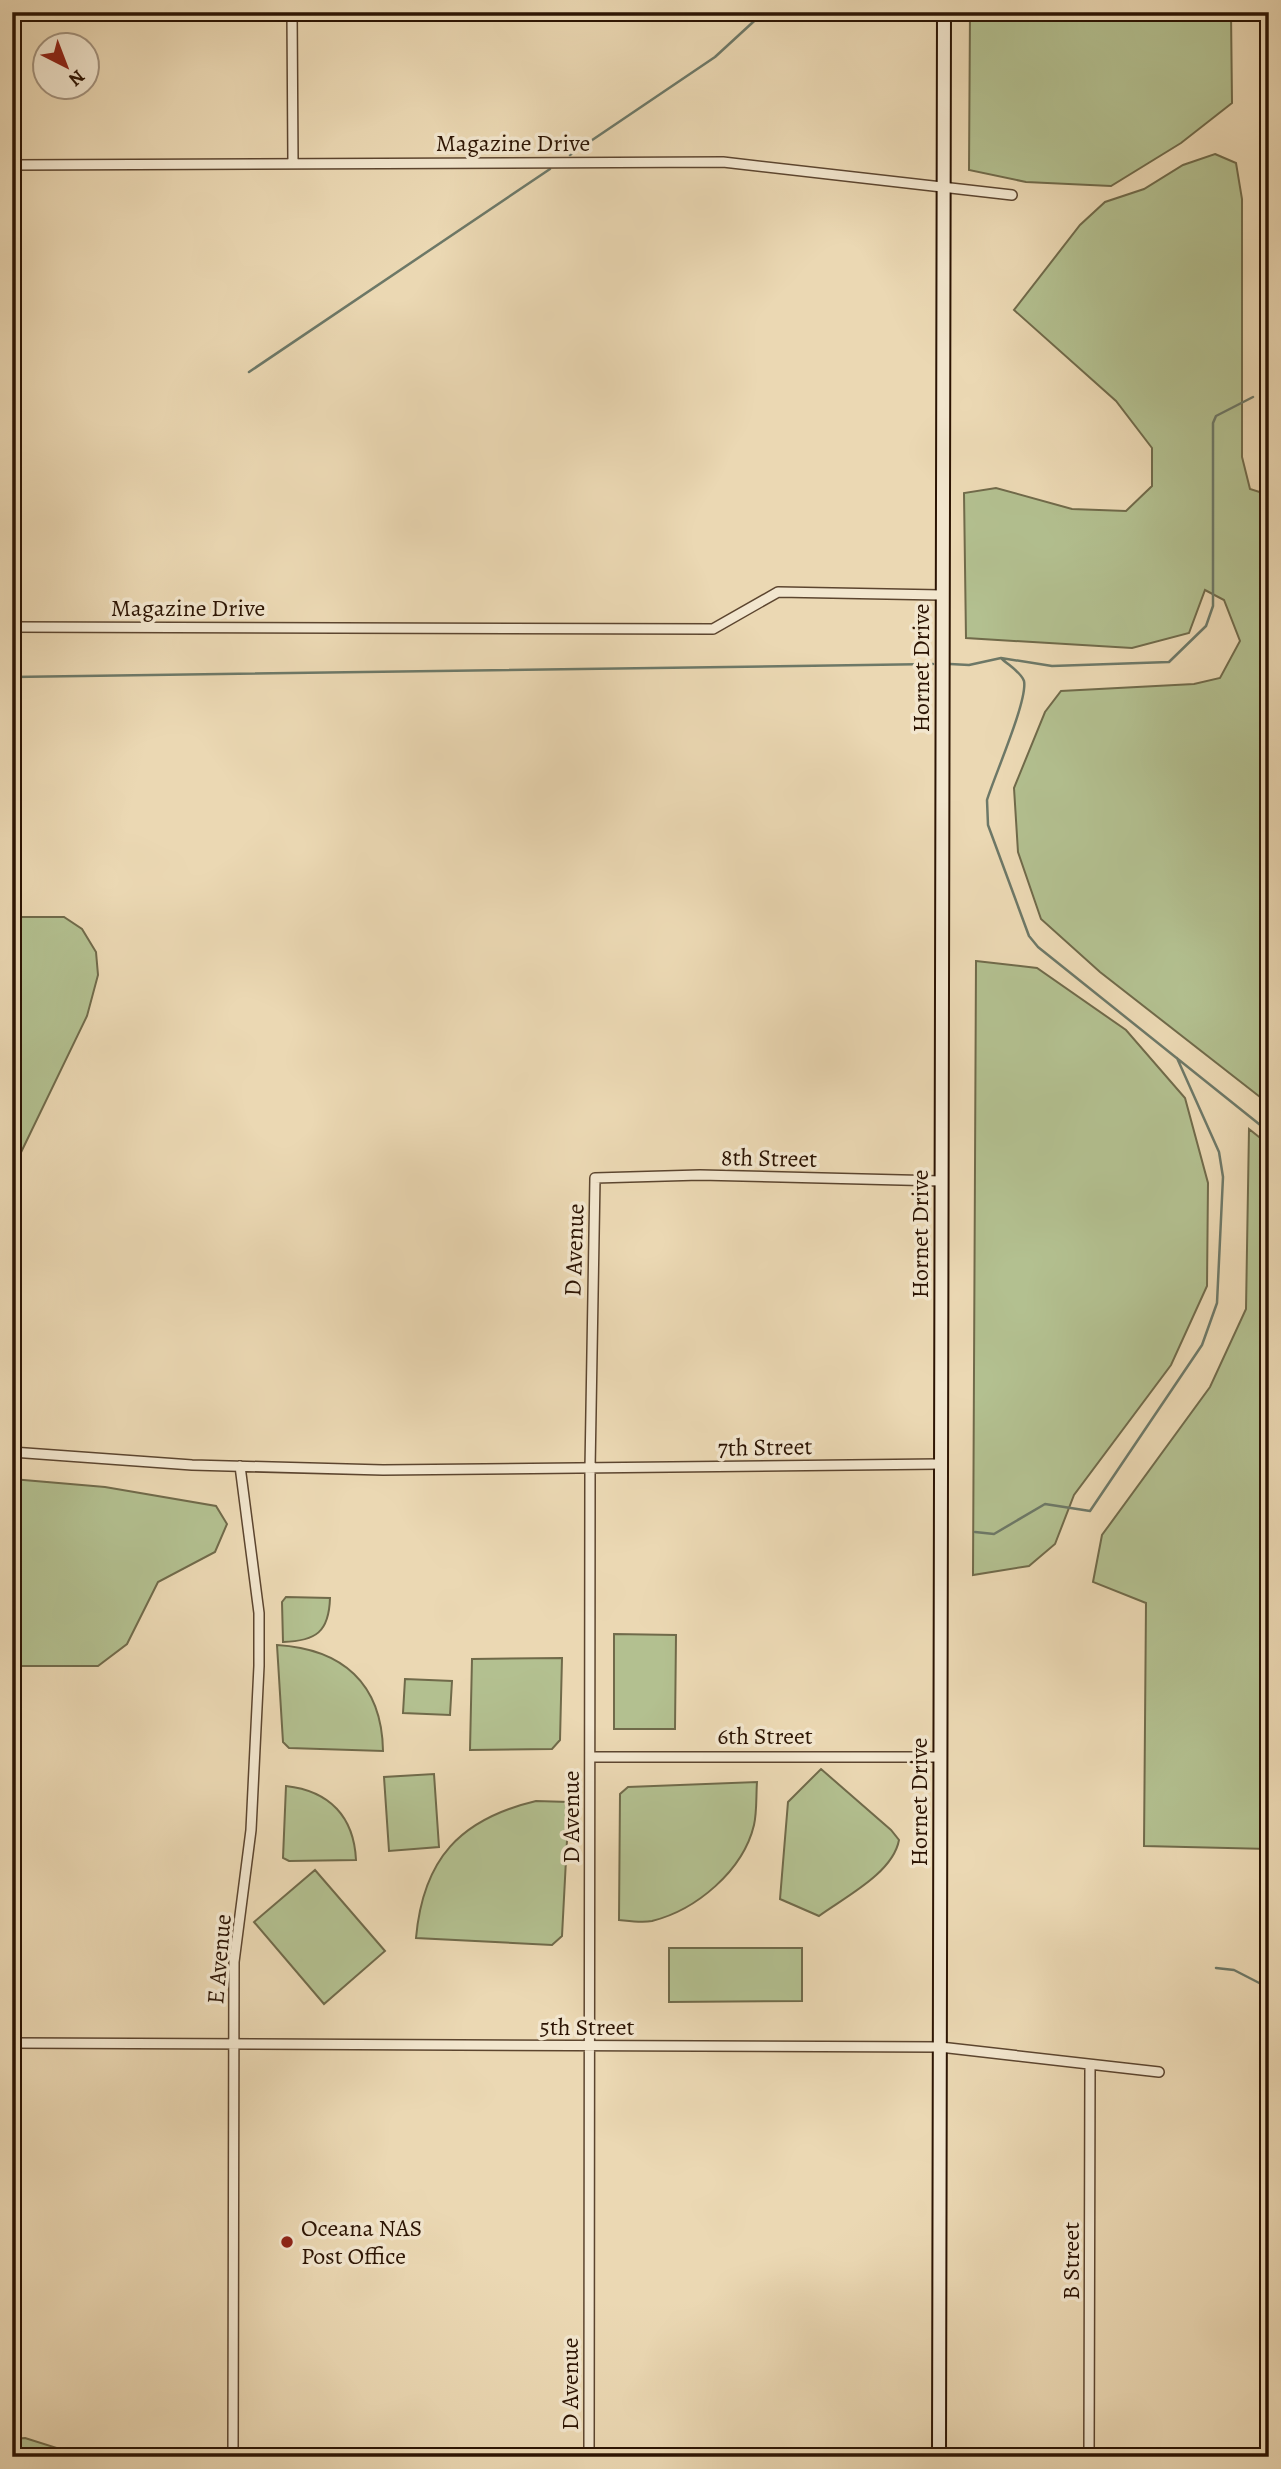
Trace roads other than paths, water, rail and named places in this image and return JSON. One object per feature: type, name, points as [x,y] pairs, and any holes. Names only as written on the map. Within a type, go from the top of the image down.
[{"type":"main road","name":"Hornet Drive","points":[[939,2457],[944,12]]},
{"type":"street","points":[[292,12],[293,163]]},
{"type":"street","name":"Magazine Drive","points":[[12,165],[723,162],[1012,195]]},
{"type":"street","name":"Magazine Drive","points":[[12,626],[713,629],[778,592],[942,595]]},
{"type":"street","name":"8th Street","points":[[595,1178],[700,1175],[941,1181]]},
{"type":"street","name":"D Avenue","points":[[589,2457],[590,1469],[595,1178]]},
{"type":"street","name":"7th Street","points":[[12,1452],[240,1466],[590,1469],[939,1464]]},
{"type":"street","name":"E Avenue","points":[[233,2457],[234,1962],[250,1840],[259,1666],[259,1613],[240,1466]]},
{"type":"street","name":"6th Street","points":[[590,1757],[940,1757]]},
{"type":"street","name":"5th Street","points":[[12,2043],[940,2047],[1159,2072]]},
{"type":"street","name":"B Street","points":[[1089,2457],[1090,2065]]},
{"type":"waterway","points":[[570,155],[715,57],[764,12]]},
{"type":"waterway","points":[[249,372],[550,169]]},
{"type":"waterway","points":[[1264,384],[1269,379]]},
{"type":"waterway","points":[[950,664],[969,665],[1001,658],[1052,666],[1169,662],[1206,626],[1213,606],[1213,423],[1216,416],[1253,397]]},
{"type":"waterway","points":[[1001,658],[1022,678],[1024,691],[987,800],[988,825],[1029,936],[1038,947],[1269,1132]]},
{"type":"waterway","points":[[12,677],[933,664]]},
{"type":"waterway","points":[[975,1532],[994,1534],[1045,1504],[1090,1511],[1202,1345],[1217,1303],[1223,1177],[1219,1152],[1177,1058]]},
{"type":"waterway","points":[[1216,1968],[1234,1970],[1269,1988]]},
{"type":"place","name":"Oceana NAS Post Office","points":[[287,2242]]}]
